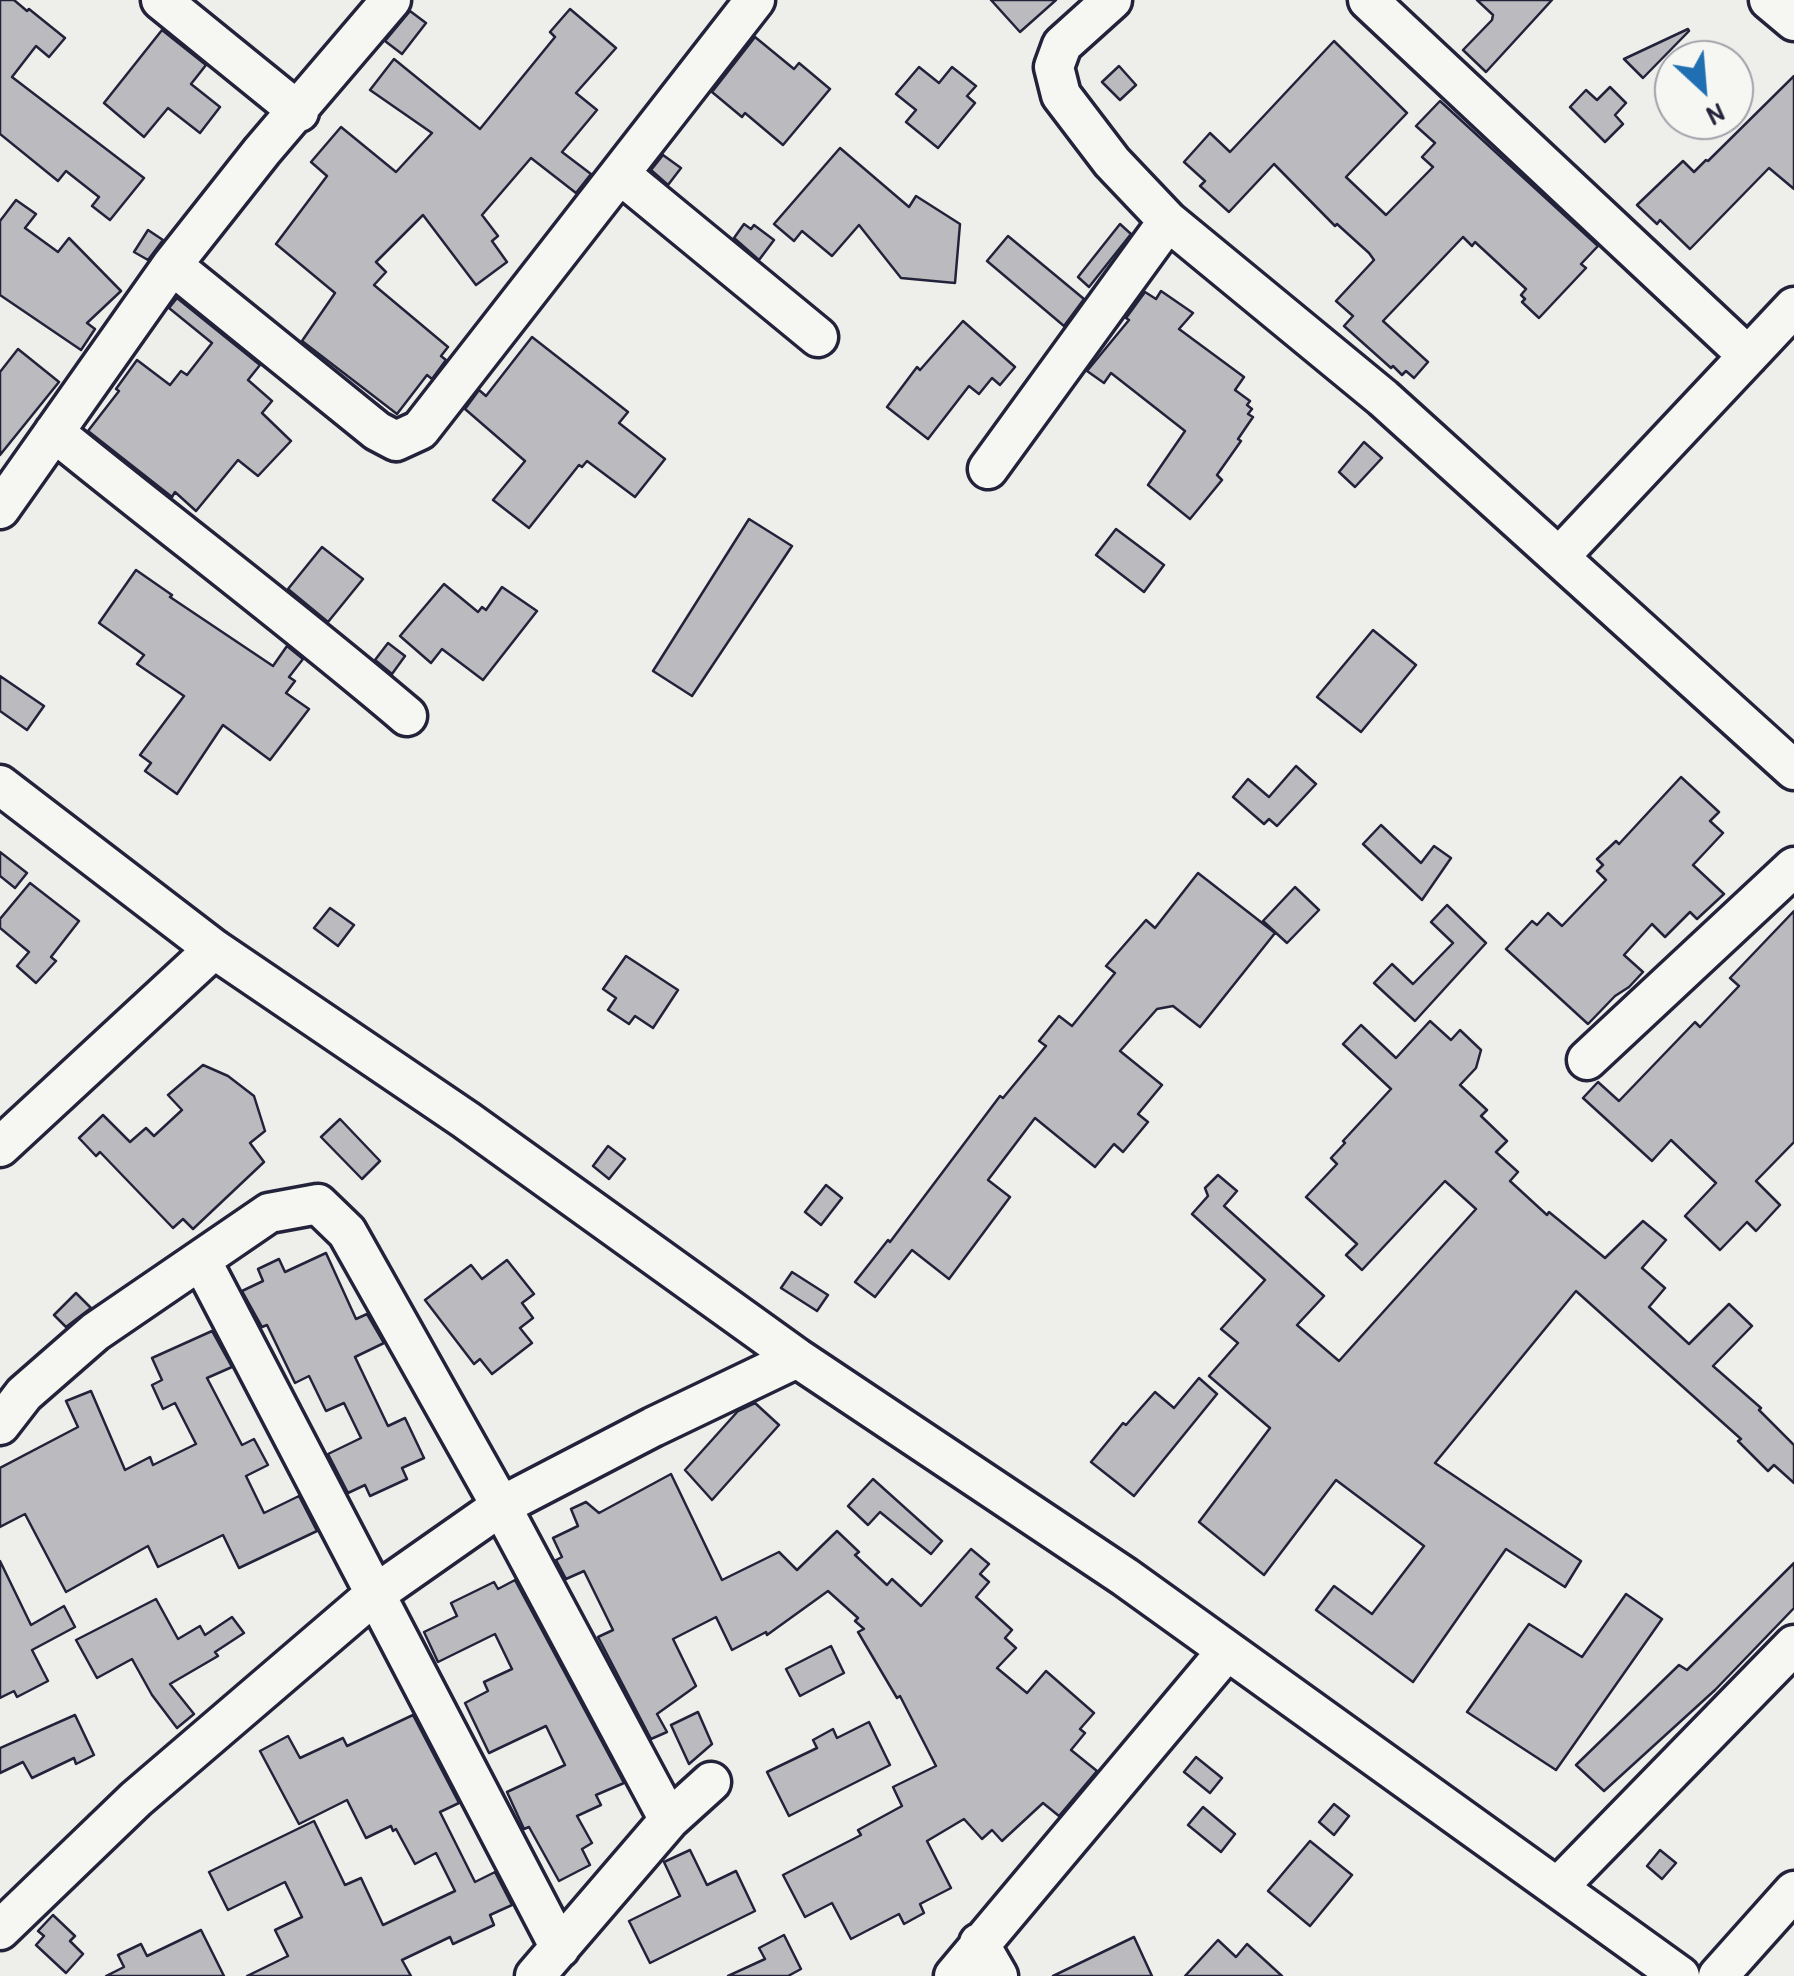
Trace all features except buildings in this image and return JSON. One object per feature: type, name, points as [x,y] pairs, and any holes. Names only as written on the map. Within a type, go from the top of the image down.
[{"type":"street","points":[[161,0],[299,112]]},
{"type":"street","points":[[0,509],[172,266],[262,151],[391,0]]},
{"type":"street","points":[[172,266],[376,431],[396,441],[420,430],[755,0]]},
{"type":"street","points":[[1112,0],[1062,45],[1054,67],[1061,95],[1112,162],[1168,221],[1383,398],[1794,770]]},
{"type":"street","points":[[1368,0],[1748,356]]},
{"type":"street","points":[[1769,0],[1794,21]]},
{"type":"street","points":[[620,174],[818,336]]},
{"type":"street","points":[[988,469],[1168,221]]},
{"type":"street","points":[[1558,556],[1794,306]]},
{"type":"street","points":[[54,432],[202,553],[306,630],[408,716]]},
{"type":"street","points":[[0,785],[214,949],[466,1120],[797,1358],[1125,1577],[1680,1976]]},
{"type":"street","points":[[1587,1060],[1794,867]]},
{"type":"street","points":[[0,1147],[214,949]]},
{"type":"street","points":[[0,1426],[24,1394],[95,1332],[269,1214],[318,1204],[347,1232],[501,1506],[670,1820]]},
{"type":"street","points":[[201,1260],[560,1948]]},
{"type":"street","points":[[0,1930],[136,1800],[374,1595],[501,1506],[797,1358]]},
{"type":"street","points":[[1558,1888],[1794,1644]]},
{"type":"street","points":[[954,1976],[1226,1652]]},
{"type":"street","points":[[535,1976],[670,1820],[710,1782]]},
{"type":"street","points":[[1718,1976],[1794,1891]]},
{"type":"street","points":[[979,1943],[998,1976]]}]
